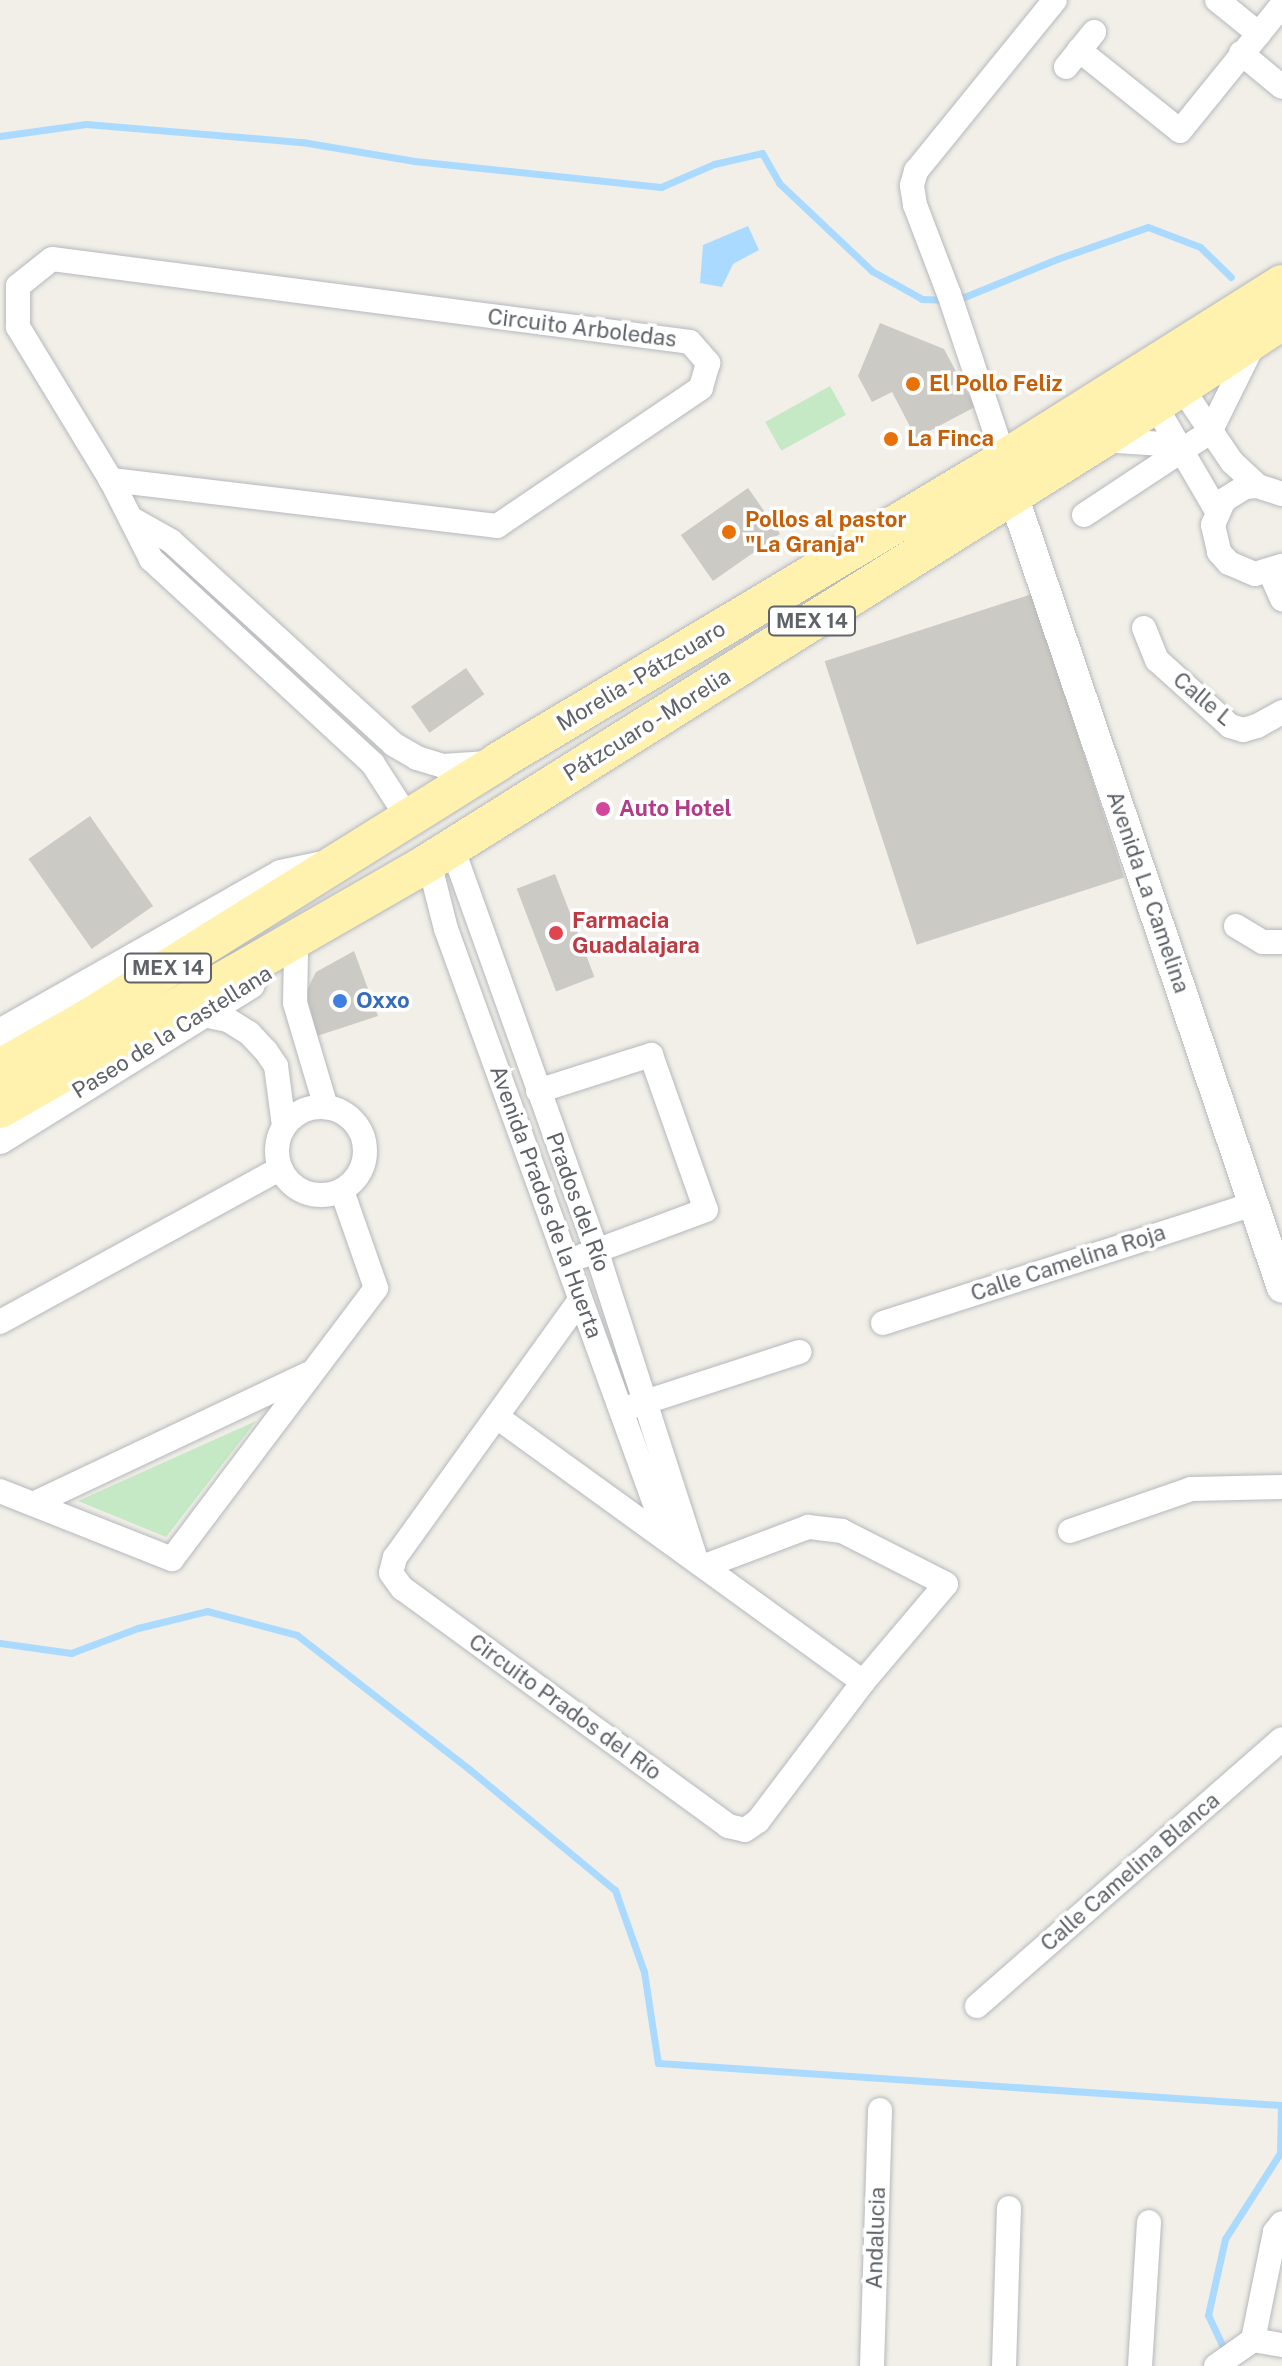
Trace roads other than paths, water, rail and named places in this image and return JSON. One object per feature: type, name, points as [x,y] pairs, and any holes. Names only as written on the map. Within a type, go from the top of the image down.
[{"type":"main road","name":"Morelia - Pátzcuaro","points":[[0,1068],[90,1017],[499,761],[1004,458],[1282,284]]},
{"type":"main road","name":"Pátzcuaro - Morelia","points":[[0,1109],[338,917],[441,854],[1101,440],[1270,328]]},
{"type":"street","points":[[1004,458],[949,294],[915,205],[912,185],[916,171],[1055,0]]},
{"type":"street","points":[[1217,0],[1259,34]]},
{"type":"street","points":[[1080,50],[1180,131],[1282,5]]},
{"type":"street","points":[[1241,53],[1282,87]]},
{"type":"street","name":"Circuito Arboledas","points":[[111,480],[497,526],[701,388],[708,363],[690,342],[52,259],[9,285],[18,327],[111,480],[151,559],[373,764],[408,818]]},
{"type":"street","points":[[1084,515],[1181,448],[1210,432],[1270,328]]},
{"type":"street","points":[[1168,396],[1210,432],[1232,462],[1258,486],[1282,494]]},
{"type":"street","points":[[1168,396],[1181,448],[1217,511]]},
{"type":"street","points":[[1101,440],[1181,448]]},
{"type":"street","points":[[1258,486],[1234,492],[1217,511],[1214,539],[1219,552],[1241,571],[1276,569],[1282,599]]},
{"type":"street","name":"Avenida La Camelina","points":[[1013,495],[1282,1288]]},
{"type":"street","points":[[132,519],[171,541],[393,744],[430,762],[470,766],[499,761]]},
{"type":"street","name":"Calle L","points":[[1144,628],[1157,660],[1230,726],[1243,730],[1282,712]]},
{"type":"street","points":[[351,743],[370,723]]},
{"type":"street","name":"Prados del Río","points":[[441,854],[538,1091],[596,1250],[700,1563]]},
{"type":"street","name":"Avenida Prados de la Huerta","points":[[441,854],[446,929],[668,1540]]},
{"type":"street","points":[[0,1034],[281,875],[334,865]]},
{"type":"street","name":"Paseo de la Castellana","points":[[0,1139],[204,1015],[296,953],[338,917]]},
{"type":"street","points":[[1236,926],[1263,942],[1282,942]]},
{"type":"street","points":[[296,953],[295,1003],[326,1107]]},
{"type":"street","points":[[204,1015],[228,1020],[249,1033],[276,1066],[284,1126],[276,1155],[280,1169],[299,1190],[313,1195],[342,1191],[361,1171],[365,1143],[351,1119],[326,1107],[302,1111],[284,1126]]},
{"type":"street","points":[[538,1091],[651,1055],[706,1210],[569,1262]]},
{"type":"street","points":[[0,1322],[280,1169]]},
{"type":"street","points":[[0,1491],[172,1559],[376,1288],[342,1191]]},
{"type":"street","name":"Calle Camelina Roja","points":[[883,1323],[1254,1204]]},
{"type":"street","name":"Circuito Prados del Río","points":[[580,1300],[395,1557],[391,1573],[402,1588],[728,1826],[745,1830],[758,1821],[863,1682],[946,1584],[842,1531],[808,1527],[700,1563]]},
{"type":"street","points":[[621,1410],[799,1352]]},
{"type":"street","points":[[35,1503],[310,1373]]},
{"type":"street","points":[[497,1417],[863,1682]]},
{"type":"street","points":[[1070,1531],[1191,1489],[1282,1487]]},
{"type":"street","name":"Calle Camelina Blanca","points":[[977,2006],[1282,1739]]},
{"type":"street","name":"Andalucia","points":[[872,2366],[880,2110]]},
{"type":"street","points":[[1004,2366],[1009,2208]]},
{"type":"street","points":[[1140,2366],[1149,2222]]},
{"type":"street","points":[[1246,2345],[1275,2232],[1282,2223]]},
{"type":"street","points":[[1216,2366],[1246,2345],[1282,2345]]},
{"type":"water","points":[[748,226],[759,250],[733,264],[722,287],[700,283],[703,245]]},
{"type":"waterway","points":[[0,136],[86,124],[302,142],[414,161],[661,187],[714,164],[762,153],[779,183],[872,271],[922,299],[957,300],[1057,259],[1148,227],[1200,247],[1231,277]]},
{"type":"waterway","points":[[0,1643],[71,1653],[138,1628],[207,1611],[297,1635],[469,1769],[615,1890],[644,1972],[658,2063],[1281,2105],[1280,2153],[1225,2239],[1208,2315],[1226,2353]]},
{"type":"place","name":"El Pollo Feliz","points":[[913,384]]},
{"type":"place","name":"La Finca","points":[[891,439]]},
{"type":"place","name":"Pollos al pastor \"La Granja\"","points":[[729,532]]},
{"type":"place","name":"Auto Hotel","points":[[603,809]]},
{"type":"place","name":"Farmacia Guadalajara","points":[[556,933]]},
{"type":"place","name":"Oxxo","points":[[340,1001]]}]
